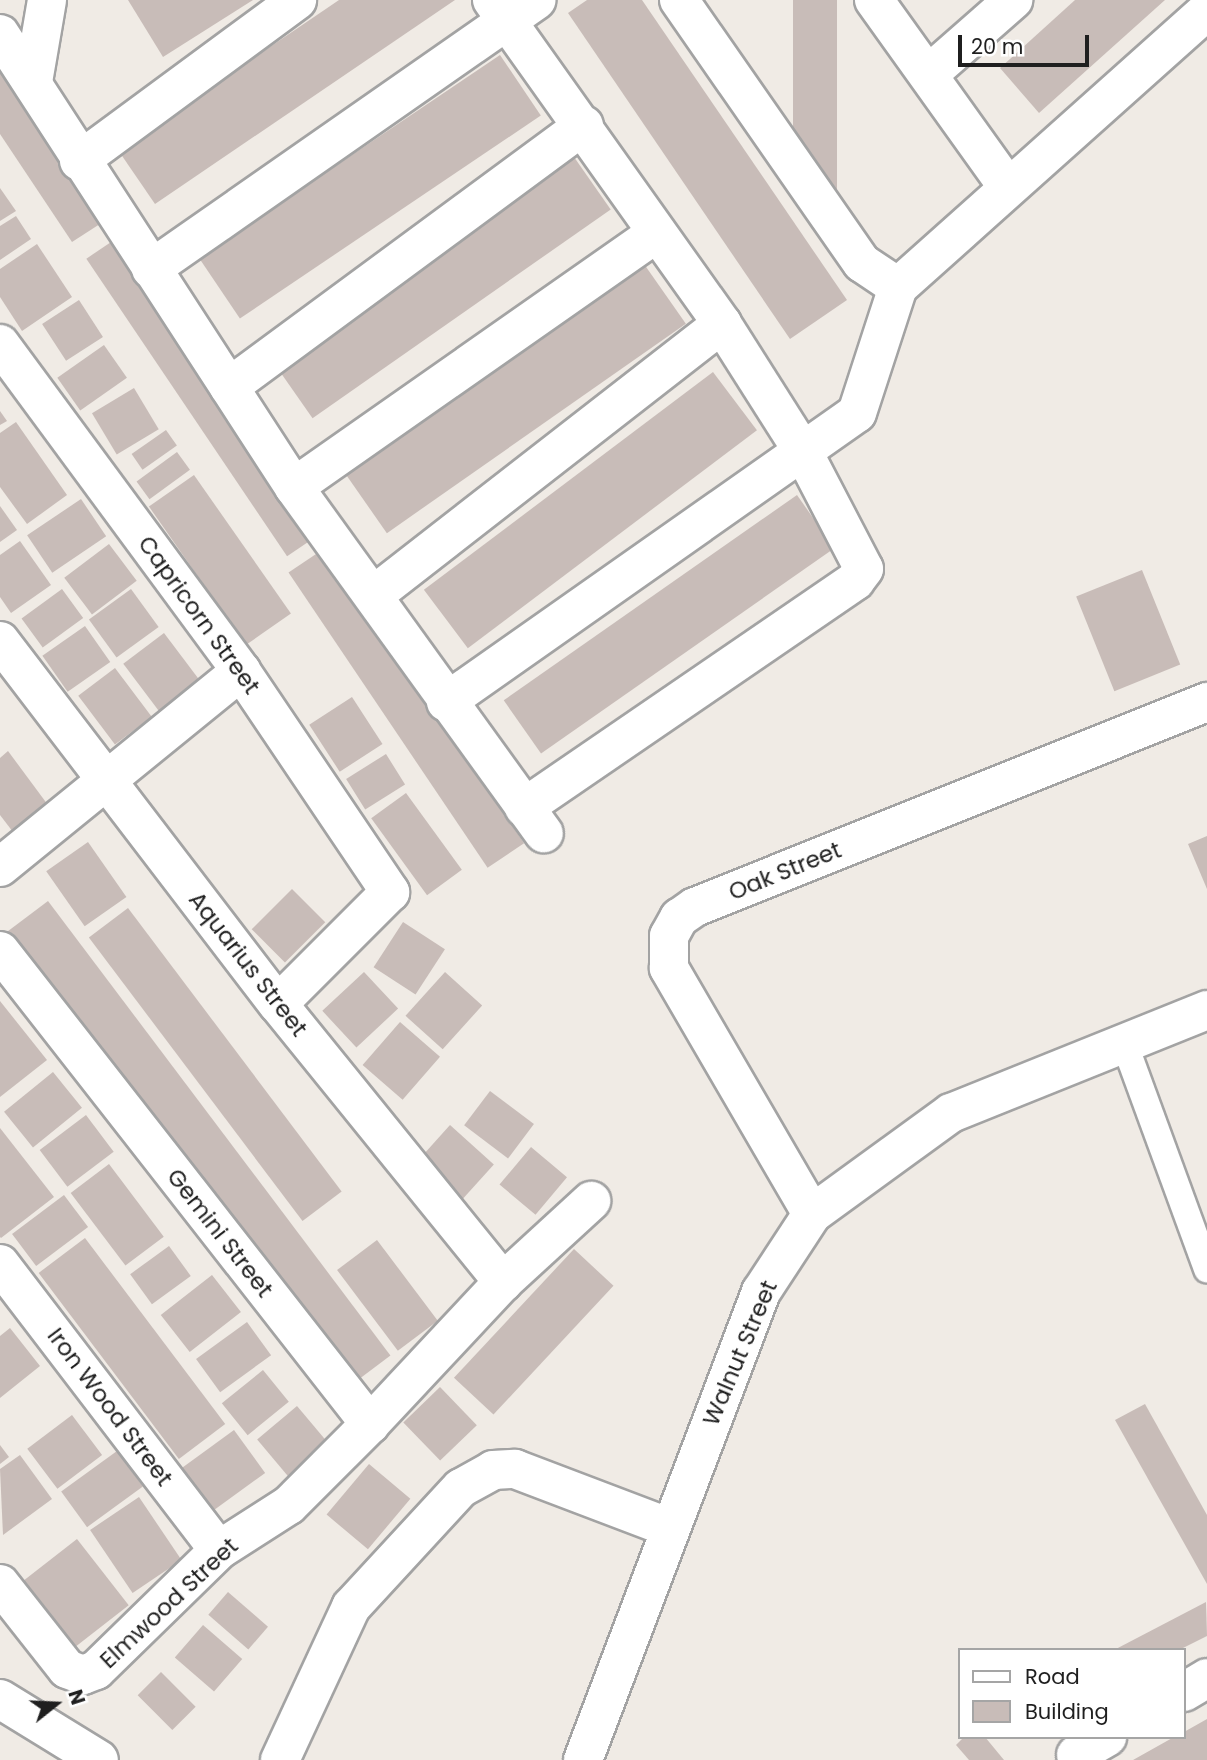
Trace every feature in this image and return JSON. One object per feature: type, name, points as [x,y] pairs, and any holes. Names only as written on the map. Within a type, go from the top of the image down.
[{"type":"street","points":[[79,160],[297,0]]},
{"type":"street","points":[[679,0],[862,263],[898,287]]},
{"type":"street","points":[[874,0],[930,73],[1007,186]]},
{"type":"street","points":[[930,73],[1013,0]]},
{"type":"street","points":[[33,82],[53,6]]},
{"type":"street","points":[[0,34],[33,82],[79,160],[294,487],[375,594],[446,702],[534,821],[862,573],[863,565],[802,450],[722,324],[583,125],[512,7],[152,269]]},
{"type":"street","points":[[446,702],[857,413],[898,287],[1007,186],[1207,11]]},
{"type":"street","points":[[229,387],[583,125]]},
{"type":"street","points":[[294,487],[657,233]]},
{"type":"street","points":[[375,594],[722,324]]},
{"type":"street","name":"Capricorn Street","points":[[0,344],[241,671],[390,892],[278,1004]]},
{"type":"street","name":"Aquarius Street","points":[[0,641],[278,1004],[503,1282]]},
{"type":"street","points":[[0,867],[241,671]]},
{"type":"street","name":"Oak Street","points":[[812,1214],[669,968],[669,936],[678,918],[708,902],[1207,702]]},
{"type":"street","name":"Gemini Street","points":[[0,951],[370,1424]]},
{"type":"street","name":"Walnut Street","points":[[583,1760],[668,1527],[761,1292],[812,1214],[951,1113],[1207,1010]]},
{"type":"street","points":[[370,1424],[503,1282],[591,1201]]},
{"type":"street","name":"Iron Wood Street","points":[[0,1264],[219,1550]]},
{"type":"street","name":"Elmwood Street","points":[[0,1584],[67,1669],[83,1675],[109,1660],[219,1550],[289,1505],[370,1424]]},
{"type":"street","points":[[280,1760],[351,1607],[461,1488],[493,1470],[515,1469],[668,1527]]},
{"type":"street","points":[[1186,1691],[1207,1678]]},
{"type":"street","points":[[0,1699],[99,1760]]},
{"type":"lane","points":[[1125,1045],[1207,1269]]},
{"type":"building","points":[[128,0],[253,0],[163,57]]},
{"type":"building","points":[[339,0],[455,0],[155,204],[118,150]]},
{"type":"building","points":[[587,0],[642,0],[847,300],[790,339],[568,13]]},
{"type":"building","points":[[793,0],[837,0],[837,189],[793,189]]},
{"type":"building","points":[[1075,0],[1165,0],[1039,113],[1000,68]]},
{"type":"building","points":[[500,55],[541,116],[240,319],[199,258]]},
{"type":"building","points":[[0,66],[103,222],[72,242],[0,134]]},
{"type":"building","points":[[574,157],[611,209],[313,418],[276,366]]},
{"type":"building","points":[[0,188],[16,211],[0,221]]},
{"type":"building","points":[[16,216],[31,239],[0,260],[0,226]]},
{"type":"building","points":[[117,238],[318,536],[287,556],[86,259]]},
{"type":"building","points":[[37,244],[72,297],[22,331],[0,297],[0,269]]},
{"type":"building","points":[[644,264],[686,324],[387,533],[345,473]]},
{"type":"building","points":[[79,300],[103,337],[66,361],[42,324]]},
{"type":"building","points":[[104,345],[127,378],[80,410],[57,378]]},
{"type":"building","points":[[713,372],[757,430],[468,648],[424,590]]},
{"type":"building","points":[[134,388],[159,429],[117,454],[92,413]]},
{"type":"building","points":[[0,411],[7,421],[0,425]]},
{"type":"building","points":[[16,422],[67,495],[27,524],[0,487],[0,433]]},
{"type":"building","points":[[166,430],[177,446],[142,470],[132,454]]},
{"type":"building","points":[[177,452],[190,470],[149,499],[137,481]]},
{"type":"building","points":[[194,475],[291,613],[246,645],[149,507]]},
{"type":"building","points":[[797,495],[834,548],[541,754],[504,700]]},
{"type":"building","points":[[81,499],[106,536],[52,573],[27,535]]},
{"type":"building","points":[[0,506],[17,530],[0,542]]},
{"type":"building","points":[[20,541],[51,585],[11,613],[0,597],[0,555]]},
{"type":"building","points":[[109,544],[137,581],[92,614],[64,578]]},
{"type":"building","points":[[325,548],[524,843],[488,868],[289,573]]},
{"type":"building","points":[[1142,570],[1180,665],[1114,691],[1076,597]]},
{"type":"building","points":[[62,589],[83,618],[43,648],[22,618]]},
{"type":"building","points":[[131,589],[159,627],[117,658],[89,620]]},
{"type":"building","points":[[85,626],[110,662],[68,692],[42,656]]},
{"type":"building","points":[[164,633],[201,683],[161,713],[123,664]]},
{"type":"building","points":[[115,668],[152,717],[115,744],[78,696]]},
{"type":"building","points":[[352,697],[382,744],[340,772],[309,725]]},
{"type":"building","points":[[8,751],[48,805],[13,832],[0,815],[0,758]]},
{"type":"building","points":[[386,754],[405,785],[365,809],[346,779]]},
{"type":"building","points":[[406,793],[462,870],[427,895],[371,818]]},
{"type":"building","points":[[1207,836],[1207,889],[1188,844]]},
{"type":"building","points":[[88,842],[126,897],[85,926],[46,871]]},
{"type":"building","points":[[292,889],[325,922],[285,963],[252,929]]},
{"type":"building","points":[[48,901],[390,1355],[349,1387],[6,932]]},
{"type":"building","points":[[128,908],[342,1192],[303,1221],[89,937]]},
{"type":"building","points":[[403,922],[445,949],[416,995],[374,967]]},
{"type":"building","points":[[364,972],[398,1009],[356,1047],[322,1011]]},
{"type":"building","points":[[445,972],[482,1005],[443,1049],[406,1016]]},
{"type":"building","points":[[0,1001],[47,1060],[0,1097]]},
{"type":"building","points":[[400,1022],[440,1057],[403,1100],[363,1065]]},
{"type":"building","points":[[53,1072],[82,1108],[33,1147],[4,1112]]},
{"type":"building","points":[[490,1091],[534,1124],[508,1158],[464,1125]]},
{"type":"building","points":[[86,1115],[114,1152],[67,1187],[40,1150]]},
{"type":"building","points":[[450,1125],[494,1164],[459,1203],[415,1164]]},
{"type":"building","points":[[0,1128],[54,1197],[1,1238],[0,1237]]},
{"type":"building","points":[[531,1147],[567,1177],[536,1215],[500,1185]]},
{"type":"building","points":[[109,1164],[164,1237],[125,1266],[71,1193]]},
{"type":"building","points":[[64,1195],[88,1227],[36,1266],[12,1234]]},
{"type":"building","points":[[85,1238],[225,1424],[179,1459],[39,1273]]},
{"type":"building","points":[[377,1240],[438,1321],[398,1351],[337,1270]]},
{"type":"building","points":[[169,1246],[191,1276],[152,1304],[130,1274]]},
{"type":"building","points":[[574,1249],[613,1286],[493,1415],[454,1378]]},
{"type":"building","points":[[212,1275],[241,1312],[190,1352],[161,1315]]},
{"type":"building","points":[[247,1322],[271,1355],[220,1392],[196,1359]]},
{"type":"building","points":[[10,1328],[40,1366],[0,1398],[0,1336]]},
{"type":"building","points":[[263,1370],[289,1402],[248,1435],[222,1403]]},
{"type":"building","points":[[440,1387],[477,1425],[440,1461],[403,1422]]},
{"type":"building","points":[[1145,1404],[1207,1515],[1207,1584],[1115,1420]]},
{"type":"building","points":[[297,1406],[330,1446],[291,1479],[257,1439]]},
{"type":"building","points":[[72,1415],[102,1455],[57,1489],[27,1449]]},
{"type":"building","points":[[234,1430],[265,1473],[211,1512],[180,1469]]},
{"type":"building","points":[[0,1445],[9,1457],[0,1464]]},
{"type":"building","points":[[117,1451],[143,1487],[87,1527],[61,1492]]},
{"type":"building","points":[[20,1455],[52,1499],[3,1535],[0,1469]]},
{"type":"building","points":[[369,1464],[410,1499],[368,1549],[327,1515]]},
{"type":"building","points":[[139,1497],[181,1560],[133,1593],[90,1530]]},
{"type":"building","points":[[77,1539],[129,1605],[75,1647],[23,1581]]},
{"type":"building","points":[[228,1592],[268,1627],[248,1649],[208,1615]]},
{"type":"building","points":[[1206,1602],[1207,1636],[1183,1648],[1118,1648]]},
{"type":"building","points":[[203,1625],[242,1659],[214,1692],[175,1657]]},
{"type":"building","points":[[161,1672],[196,1707],[172,1730],[138,1695]]},
{"type":"building","points":[[1207,1719],[1207,1760],[1133,1760],[1170,1739],[1186,1739],[1186,1731]]},
{"type":"building","points":[[962,1739],[987,1739],[1004,1760],[969,1760],[956,1745]]}]
